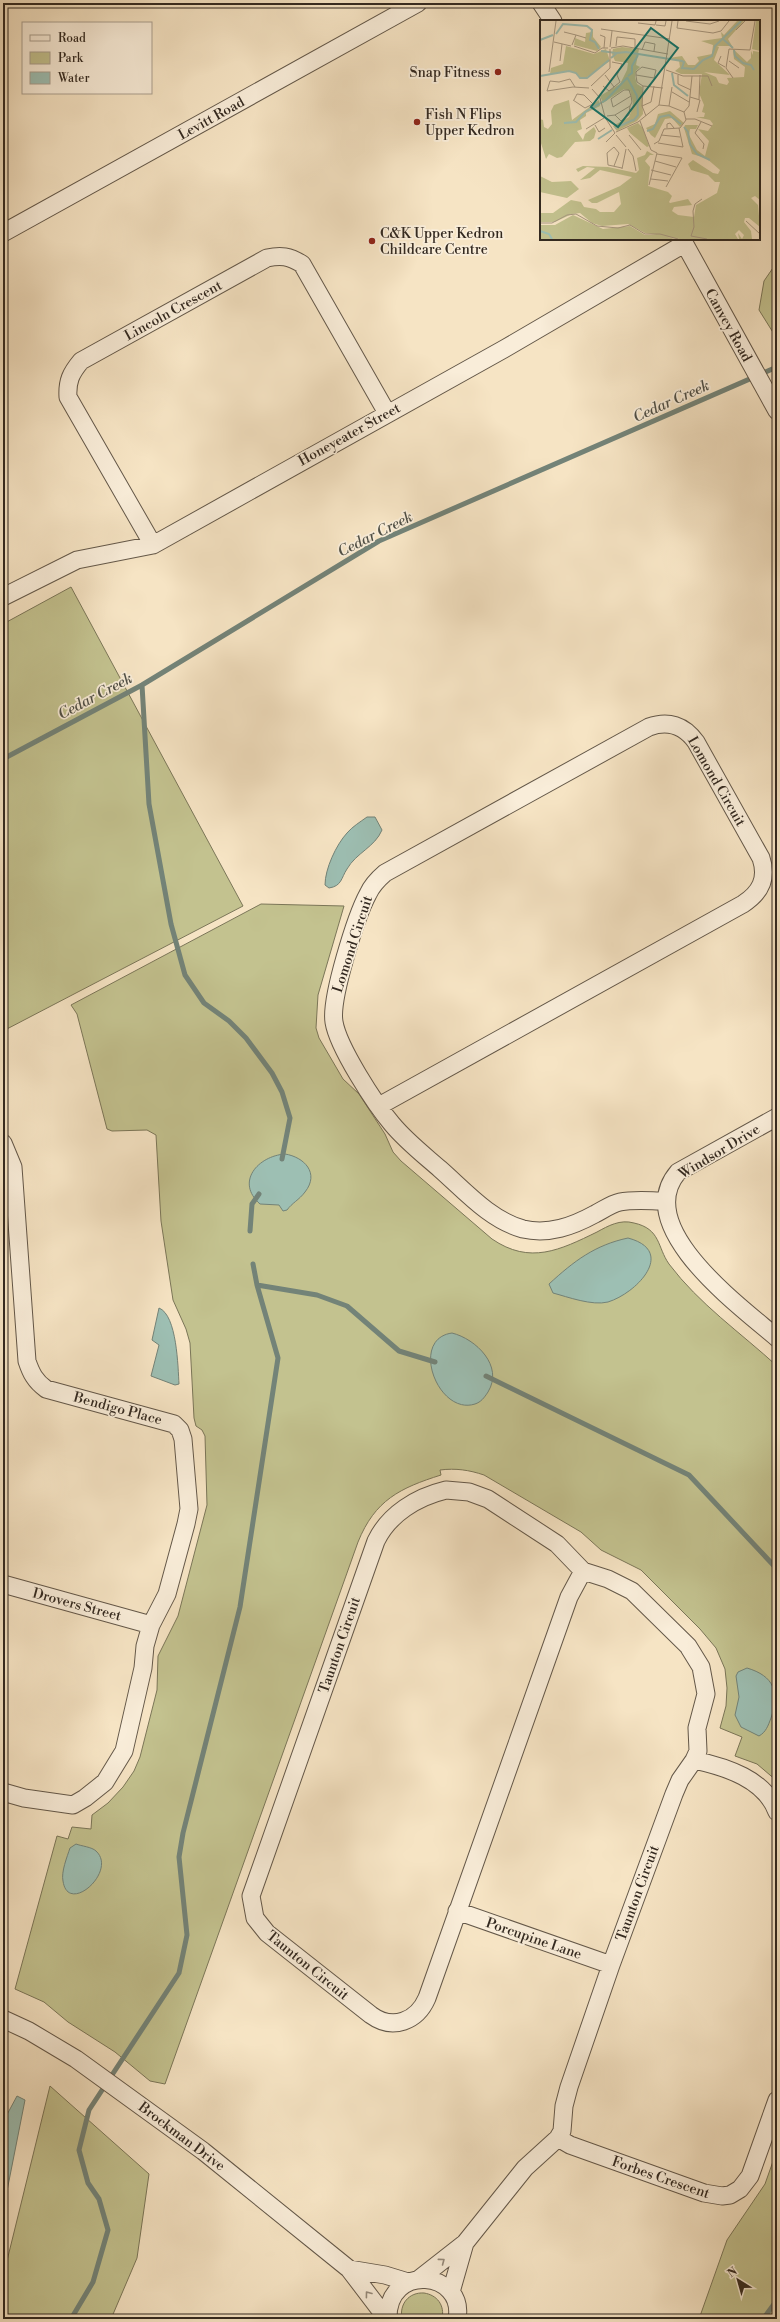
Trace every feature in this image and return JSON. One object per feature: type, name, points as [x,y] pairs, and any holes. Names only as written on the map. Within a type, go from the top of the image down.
[{"type":"street","name":"Levitt Road","points":[[3,233],[418,3]]},
{"type":"street","points":[[540,3],[552,20]]},
{"type":"street","name":"Canvey Road","points":[[683,241],[777,412]]},
{"type":"street","name":"Honeyeater Street","points":[[3,597],[77,560],[153,545],[504,349],[683,241]]},
{"type":"street","name":"Lincoln Crescent","points":[[153,545],[68,397],[67,384],[71,372],[81,361],[267,258],[278,256],[290,257],[302,264],[387,413]]},
{"type":"street","name":"Lomond Circuit","points":[[379,1106],[743,904],[756,894],[764,878],[764,867],[761,858],[696,742],[686,730],[670,724],[656,724],[649,727],[394,867],[373,886],[364,902],[337,988],[333,1014],[338,1036],[379,1106],[405,1138],[486,1210],[508,1224],[532,1230],[556,1230],[577,1224],[620,1202],[665,1201]]},
{"type":"street","name":"Windsor Drive","points":[[665,1201],[671,1181],[678,1172],[777,1117]]},
{"type":"street","name":"Bendigo Place","points":[[3,1143],[13,1167],[27,1361],[31,1373],[36,1381],[46,1388],[174,1424],[180,1430],[183,1439],[188,1508],[167,1594],[151,1625],[124,1751],[105,1782],[86,1798],[73,1805],[24,1798],[3,1792]]},
{"type":"street","points":[[665,1201],[671,1224],[684,1247],[697,1264],[777,1338]]},
{"type":"street","name":"Taunton Circuit","points":[[558,2138],[562,2131],[564,2106],[568,2091],[611,1965],[676,1788],[698,1751],[697,1728],[706,1694],[704,1678],[699,1661],[688,1646],[632,1591],[608,1579],[583,1571],[558,1544],[488,1499],[469,1492],[453,1490],[439,1492],[407,1507],[393,1516],[382,1528],[376,1541],[254,1884],[251,1902],[255,1918],[267,1933],[371,2015],[390,2023],[410,2018],[423,2008],[569,1598],[583,1571]]},
{"type":"street","name":"Drovers Street","points":[[3,1584],[151,1625]]},
{"type":"street","points":[[694,1760],[730,1771],[755,1783],[772,1801],[777,1812]]},
{"type":"street","name":"Porcupine Lane","points":[[457,1911],[611,1965]]},
{"type":"street","name":"Brockman Drive","points":[[3,2019],[30,2032],[76,2058],[203,2151],[350,2269],[387,2319]]},
{"type":"street","name":"Forbes Crescent","points":[[558,2138],[570,2145],[690,2189],[722,2196],[740,2189],[750,2176],[777,2100]]},
{"type":"street","points":[[387,2319],[391,2298],[398,2289],[466,2243],[525,2168],[558,2138]]},
{"type":"street","points":[[460,2317],[451,2292],[466,2243]]},
{"type":"street","name":"Brockman Drive","points":[[350,2269],[413,2280],[431,2280],[442,2284],[451,2292]]},
{"type":"green space","points":[[777,262],[777,334],[774,334],[759,310],[764,281]]},
{"type":"green space","points":[[71,587],[243,906],[3,1031],[3,624]]},
{"type":"green space","points":[[261,904],[344,906],[318,995],[316,1028],[319,1038],[343,1079],[359,1094],[385,1134],[393,1152],[401,1161],[492,1239],[506,1247],[519,1251],[532,1253],[558,1249],[583,1239],[610,1225],[619,1223],[629,1222],[643,1226],[654,1234],[669,1264],[693,1292],[777,1366],[777,1781],[757,1764],[735,1756],[742,1737],[720,1728],[726,1706],[727,1688],[725,1669],[716,1648],[700,1629],[641,1570],[601,1550],[581,1532],[484,1475],[462,1470],[440,1470],[441,1475],[413,1485],[390,1498],[372,1516],[358,1542],[165,2084],[150,2081],[115,2052],[68,2022],[44,2002],[15,1989],[57,1836],[68,1839],[72,1827],[91,1829],[92,1815],[108,1803],[123,1787],[134,1771],[140,1757],[157,1690],[158,1656],[178,1616],[207,1505],[205,1436],[202,1430],[196,1426],[194,1418],[190,1343],[186,1329],[173,1300],[161,1221],[156,1135],[147,1130],[112,1131],[107,1129],[77,1014],[71,1005]]},
{"type":"green space","points":[[50,2086],[149,2174],[137,2258],[111,2319],[3,2319],[3,2277]]},
{"type":"green space","points":[[777,2150],[777,2319],[699,2319],[727,2240],[765,2184]]},
{"type":"green space","points":[[419,2293],[433,2296],[439,2302],[443,2314],[442,2319],[402,2319],[402,2308],[406,2300]]},
{"type":"water","points":[[367,817],[375,817],[382,830],[379,836],[351,863],[341,881],[329,888],[325,885],[325,879],[335,851],[349,831]]},
{"type":"water","points":[[285,1154],[304,1162],[308,1167],[311,1178],[303,1195],[287,1210],[283,1211],[279,1205],[260,1204],[253,1196],[250,1187],[250,1179],[253,1172],[266,1160]]},
{"type":"water","points":[[628,1238],[642,1244],[650,1252],[651,1262],[647,1272],[630,1290],[619,1297],[602,1303],[580,1300],[553,1293],[549,1284],[576,1261],[605,1245]]},
{"type":"water","points":[[159,1308],[170,1320],[173,1331],[177,1354],[179,1384],[175,1385],[151,1376],[159,1345],[152,1340]]},
{"type":"water","points":[[452,1333],[461,1336],[478,1347],[490,1363],[492,1382],[485,1396],[481,1401],[475,1404],[462,1405],[450,1399],[440,1388],[434,1375],[431,1361],[432,1348],[439,1338]]},
{"type":"water","points":[[747,1668],[756,1671],[769,1680],[774,1693],[774,1709],[771,1718],[765,1731],[759,1736],[741,1727],[735,1715],[739,1697],[736,1676],[738,1672]]},
{"type":"water","points":[[76,1844],[96,1851],[101,1859],[101,1869],[97,1879],[90,1887],[73,1894],[67,1891],[63,1881],[63,1873],[70,1848]]},
{"type":"water","points":[[17,2096],[25,2100],[5,2201],[3,2199],[3,2122]]},
{"type":"waterway","name":"Cedar Creek","points":[[3,759],[142,685],[379,541],[777,367]]},
{"type":"waterway","points":[[142,685],[149,804],[171,924],[185,975],[204,1003],[229,1021],[246,1038],[272,1073],[282,1092],[290,1118],[282,1159]]},
{"type":"waterway","points":[[250,1231],[252,1204],[259,1194]]},
{"type":"waterway","points":[[253,1264],[257,1285],[317,1295],[347,1306],[399,1351],[435,1362]]},
{"type":"waterway","points":[[71,2319],[93,2282],[108,2230],[99,2199],[88,2183],[79,2150],[89,2110],[179,1973],[187,1935],[179,1857],[183,1833],[240,1607],[278,1358],[257,1285]]},
{"type":"waterway","points":[[486,1376],[689,1475],[777,1569]]},
{"type":"waterway","points":[[763,2319],[777,2300]]},
{"type":"place","name":"Snap Fitness","points":[[498,72]]},
{"type":"place","name":"Fish N Flips Upper Kedron","points":[[417,122]]},
{"type":"place","name":"C&K Upper Kedron Childcare Centre","points":[[372,241]]}]
